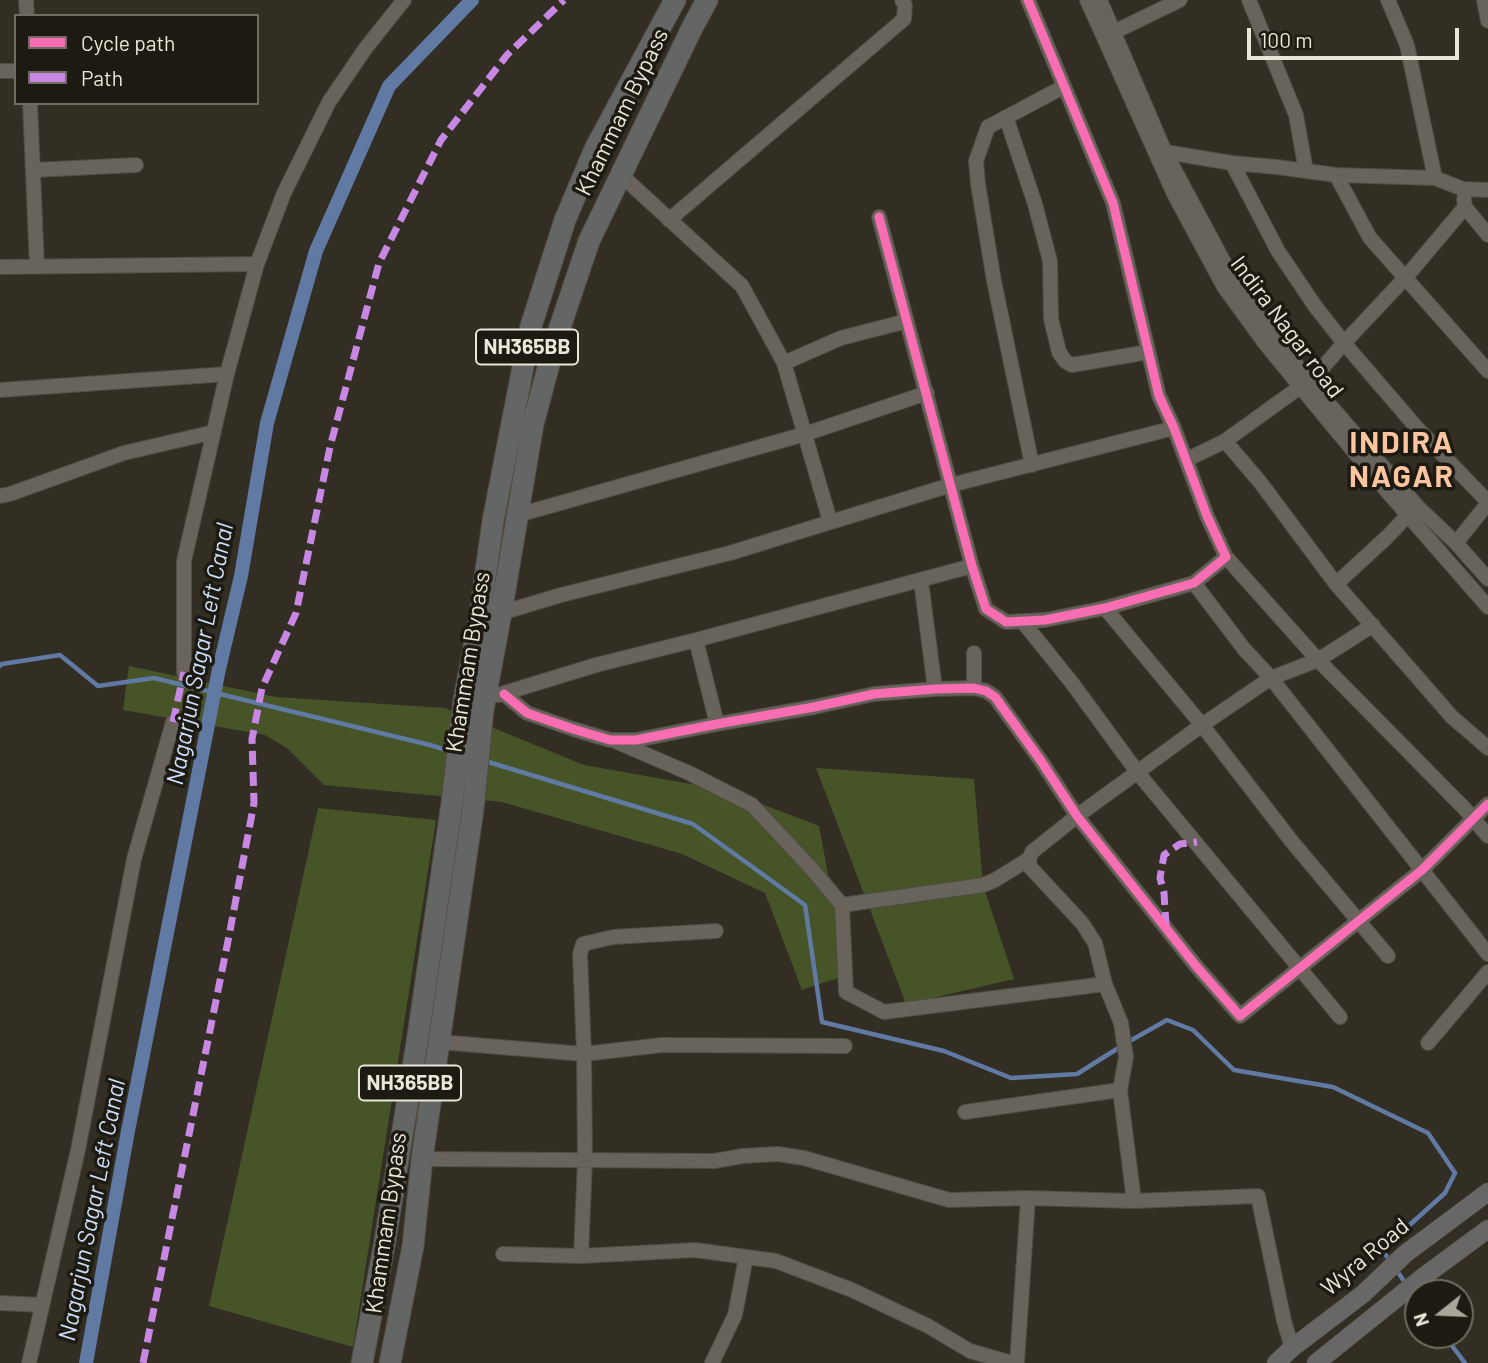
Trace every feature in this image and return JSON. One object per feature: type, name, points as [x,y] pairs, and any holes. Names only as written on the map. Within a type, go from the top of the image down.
[{"type":"highway","name":"Khammam Bypass","points":[[484,703],[479,620],[494,522],[531,326],[565,220],[595,149],[675,0]]},
{"type":"highway","name":"Khammam Bypass","points":[[362,1363],[463,806],[502,613],[533,424],[555,342],[589,241],[707,0]]},
{"type":"highway","name":"Khammam Bypass","points":[[390,1363],[413,1246],[439,1042],[463,806]]},
{"type":"main road","name":"Wyra Road","points":[[1276,1363],[1363,1294],[1405,1254],[1488,1192]]},
{"type":"main road","points":[[1316,1363],[1488,1229]]},
{"type":"street","points":[[184,672],[184,561],[227,374],[257,264],[284,193],[329,102],[365,49],[404,0]]},
{"type":"street","points":[[669,220],[904,19],[905,5],[902,0]]},
{"type":"street","points":[[1028,0],[1113,203],[1159,396],[1226,557],[1318,660],[1488,836]]},
{"type":"street","name":"Indira Nagar road","points":[[1087,0],[1174,194],[1224,288],[1305,384],[1408,515],[1488,607]]},
{"type":"street","name":"Indira Nagar road","points":[[1100,0],[1166,152],[1225,264],[1264,324],[1305,384],[1488,579]]},
{"type":"street","points":[[1114,32],[1180,0]]},
{"type":"street","points":[[1249,0],[1296,115],[1306,171]]},
{"type":"street","points":[[1388,0],[1407,45],[1435,178]]},
{"type":"street","points":[[1483,0],[1488,21]]},
{"type":"street","points":[[1032,465],[994,281],[976,161],[988,127],[1063,87]]},
{"type":"street","points":[[30,105],[37,267]]},
{"type":"street","points":[[1006,117],[1035,204],[1050,261],[1051,319],[1059,352],[1065,361],[1072,365],[1148,352]]},
{"type":"street","points":[[1166,152],[1336,175],[1435,178],[1463,189],[1488,190]]},
{"type":"street","points":[[1232,163],[1279,251],[1315,306],[1417,428],[1488,503],[1456,543]]},
{"type":"street","points":[[33,170],[136,165]]},
{"type":"street","points":[[621,175],[742,286],[785,363],[830,521]]},
{"type":"street","points":[[1336,175],[1370,237],[1488,371]]},
{"type":"street","points":[[1463,189],[1465,207],[1488,235]]},
{"type":"street","points":[[1186,460],[1225,441],[1305,384],[1406,277],[1465,207]]},
{"type":"street","points":[[879,217],[972,566],[986,609],[1006,622],[1023,622],[1105,608],[1194,583],[1226,557]]},
{"type":"street","points":[[0,267],[257,264]]},
{"type":"street","points":[[785,363],[841,338],[907,321]]},
{"type":"street","points":[[0,390],[227,374]]},
{"type":"street","points":[[518,515],[805,434],[927,393]]},
{"type":"street","points":[[502,613],[561,595],[730,553],[951,485],[1174,428]]},
{"type":"street","points":[[0,496],[124,453],[214,432]]},
{"type":"street","points":[[1225,441],[1260,482],[1336,584],[1452,717],[1488,748]]},
{"type":"street","points":[[1336,584],[1408,515]]},
{"type":"street","points":[[484,703],[596,665],[972,566]]},
{"type":"street","points":[[921,581],[935,689]]},
{"type":"street","points":[[1194,583],[1488,954]]},
{"type":"street","points":[[1105,608],[1202,725],[1293,843],[1388,956]]},
{"type":"street","points":[[1023,622],[1138,773],[1340,1017]]},
{"type":"street","points":[[1134,1201],[1120,1090],[1126,1057],[1121,1023],[1105,984],[1095,943],[1082,923],[1030,867],[1029,859],[1032,852],[1077,816],[1271,678],[1318,660],[1373,625]]},
{"type":"street","points":[[696,640],[717,724]]},
{"type":"street","points":[[974,653],[974,688]]},
{"type":"street","points":[[610,740],[636,740],[874,694],[935,689],[974,688],[986,691],[995,697],[1077,816],[1196,966],[1240,1016],[1422,870],[1488,804]]},
{"type":"street","points":[[484,703],[527,713],[610,740],[690,773],[752,805],[842,905],[846,992],[884,1012],[1105,984]]},
{"type":"street","points":[[29,1363],[78,1150],[134,859],[173,722]]},
{"type":"street","points":[[842,905],[983,885],[1029,859]]},
{"type":"street","points":[[581,1256],[585,1160],[580,954],[583,944],[613,937],[716,931]]},
{"type":"street","points":[[1428,1043],[1488,972]]},
{"type":"street","points":[[439,1042],[584,1054],[662,1045],[845,1046]]},
{"type":"street","points":[[965,1112],[1120,1090]]},
{"type":"street","points":[[422,1159],[714,1161],[778,1154],[804,1158],[948,1200],[1028,1198],[1134,1201],[1258,1196],[1292,1348]]},
{"type":"street","points":[[1017,1363],[1028,1198]]},
{"type":"street","points":[[503,1254],[581,1256],[695,1250],[776,1261],[852,1290],[928,1326],[970,1350],[1012,1363]]},
{"type":"street","points":[[712,1363],[735,1315],[746,1257]]},
{"type":"street","points":[[0,1303],[42,1305]]},
{"type":"green space","points":[[129,666],[276,697],[445,708],[584,765],[725,790],[819,826],[847,975],[802,990],[765,893],[682,854],[502,802],[324,785],[287,748],[265,735],[123,710]]},
{"type":"green space","points":[[816,768],[974,779],[983,885],[1014,979],[906,1004]]},
{"type":"green space","points":[[318,808],[436,820],[353,1347],[209,1306]]},
{"type":"waterway","name":"Nagarjun Sagar Left Canal","points":[[86,1363],[128,1131],[219,669],[241,576],[267,423],[316,251],[389,86],[472,0]]},
{"type":"waterway","points":[[0,666],[60,655],[98,686],[154,678],[453,752]]},
{"type":"waterway","points":[[485,761],[693,824],[805,905],[822,1022],[944,1051],[1011,1078],[1077,1074],[1120,1047]]},
{"type":"waterway","points":[[1128,1042],[1167,1020],[1193,1030],[1234,1070],[1333,1087],[1428,1133],[1455,1173],[1445,1193],[1382,1250],[1390,1261]]},
{"type":"waterway","points":[[1395,1268],[1404,1281]]},
{"type":"waterway","points":[[1454,1349],[1465,1363]]},
{"type":"marked path","points":[[143,1363],[254,803],[252,739],[262,688],[296,613],[330,447],[379,263],[441,140],[507,55],[564,0]]},
{"type":"marked path","points":[[173,722],[184,672]]},
{"type":"marked path","points":[[1166,926],[1164,893],[1160,878],[1164,855],[1180,844],[1197,842]]},
{"type":"cycle path","points":[[879,217],[972,566],[986,609],[1006,622],[1045,620],[1105,608],[1194,583],[1226,557],[1159,396],[1113,203],[1028,0]]},
{"type":"cycle path","points":[[504,694],[527,713],[610,740],[636,740],[874,694],[935,689],[974,688],[986,691],[995,697],[1077,816],[1196,966],[1240,1016],[1422,870],[1488,804]]},
{"type":"district","name":"INDIRA NAGAR","points":[[1402,460]]}]
